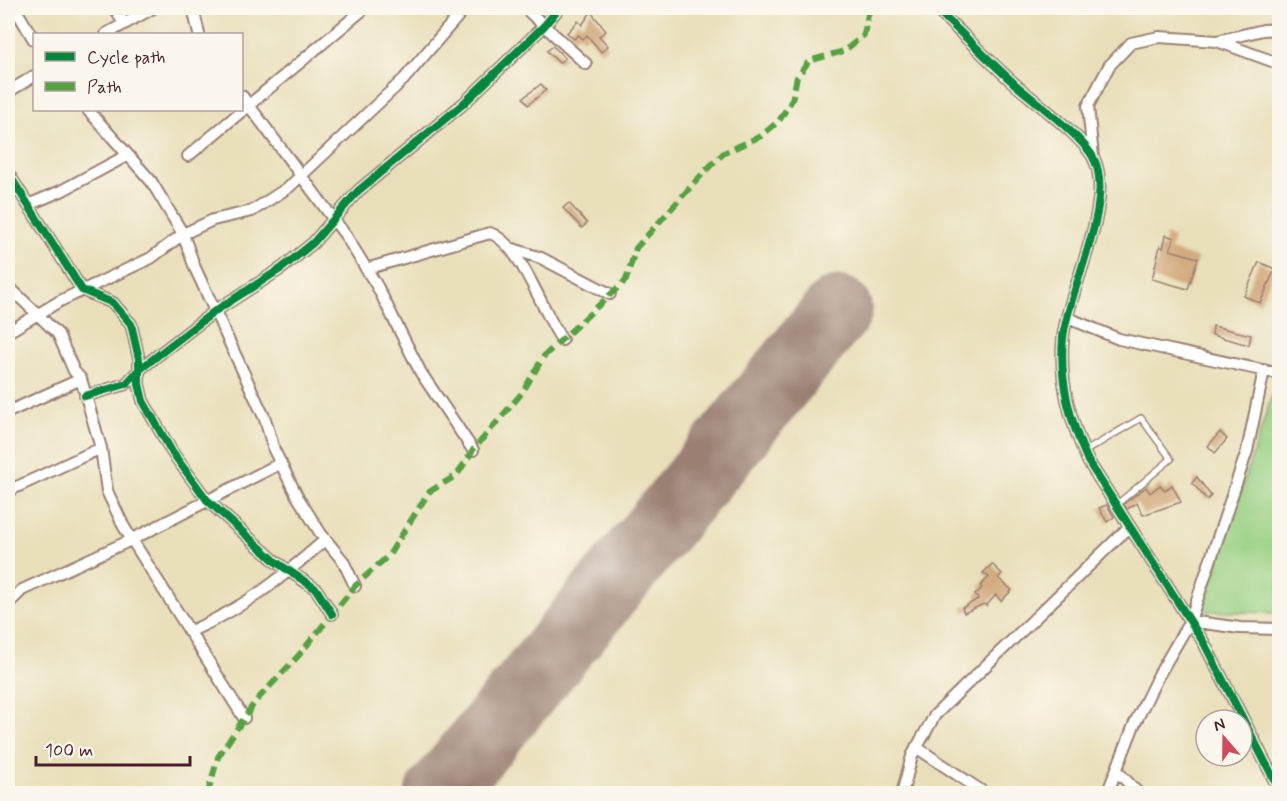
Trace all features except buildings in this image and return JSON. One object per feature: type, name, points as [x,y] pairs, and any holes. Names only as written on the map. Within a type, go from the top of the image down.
[{"type":"street","points":[[15,8],[33,38]]},
{"type":"street","points":[[115,8],[124,24]]},
{"type":"street","points":[[108,33],[153,8]]},
{"type":"street","points":[[193,8],[199,33]]},
{"type":"street","points":[[243,111],[365,8]]},
{"type":"street","points":[[8,332],[82,290],[151,258],[183,234],[213,220],[252,211],[300,177],[404,78],[465,8]]},
{"type":"street","points":[[525,8],[586,64]]},
{"type":"street","points":[[85,396],[126,384],[139,369],[215,311],[282,268],[314,243],[358,191],[463,104],[544,26],[559,8]]},
{"type":"street","points":[[935,8],[1016,85],[1065,127],[1093,157]]},
{"type":"street","points":[[1217,41],[1263,30],[1280,30]]},
{"type":"street","points":[[1279,787],[1190,621],[1084,452],[1074,430],[1066,401],[1063,337],[1098,207],[1099,180],[1093,157],[1088,106],[1109,66],[1131,43],[1159,37],[1217,41],[1280,64]]},
{"type":"street","points":[[8,92],[33,77]]},
{"type":"street","points":[[243,97],[334,220],[366,269],[421,373],[473,450]]},
{"type":"street","points":[[89,111],[151,181],[183,234],[195,268],[265,419],[281,463],[297,496],[343,561],[355,586]]},
{"type":"street","points":[[188,156],[243,111]]},
{"type":"street","points":[[28,205],[128,155]]},
{"type":"street","points":[[8,173],[82,290],[113,303],[131,324],[142,401],[172,452],[207,500],[240,531],[316,589],[332,614]]},
{"type":"street","points":[[366,269],[490,233],[513,249],[541,258],[610,294]]},
{"type":"street","points":[[513,249],[548,319],[562,340]]},
{"type":"street","points":[[8,286],[58,334],[74,371],[81,379],[101,448],[107,491],[131,540],[244,718]]},
{"type":"street","points":[[1068,318],[1119,339],[1280,374]]},
{"type":"street","points":[[1107,794],[1134,725],[1156,678],[1190,621],[1247,451],[1264,370]]},
{"type":"street","points":[[8,412],[81,379]]},
{"type":"street","points":[[8,491],[101,448]]},
{"type":"street","points":[[8,604],[22,590],[131,540],[281,463]]},
{"type":"street","points":[[902,794],[916,747],[924,730],[948,701],[1129,527]]},
{"type":"street","points":[[189,632],[229,614],[267,590],[326,540]]},
{"type":"street","points":[[1190,621],[1240,628],[1280,629]]},
{"type":"street","points":[[916,747],[986,794]]},
{"type":"street","points":[[1117,771],[1139,794]]},
{"type":"lane","points":[[1084,452],[1141,418],[1171,459],[1116,505]]},
{"type":"green space","points":[[1276,383],[1280,384],[1279,613],[1202,611]]},
{"type":"runway","points":[[439,794],[838,310]]},
{"type":"marked path","points":[[206,794],[218,757],[255,702],[299,655],[355,586],[389,555],[429,492],[457,475],[473,450],[522,393],[544,356],[626,280],[636,248],[705,171],[724,153],[761,136],[779,121],[792,100],[797,77],[809,61],[844,51],[864,35],[868,14],[872,8]]},
{"type":"cycle path","points":[[85,396],[126,384],[139,370],[215,311],[282,268],[313,243],[358,191],[463,104],[544,26],[559,8]]},
{"type":"cycle path","points":[[935,8],[1007,76],[1069,130],[1093,157],[1099,175],[1099,197],[1089,246],[1073,295],[1063,338],[1064,386],[1071,416],[1088,461],[1204,643],[1280,791]]},
{"type":"cycle path","points":[[8,173],[82,290],[113,303],[131,324],[139,359],[139,384],[143,401],[172,452],[207,500],[276,562],[316,589],[332,614]]}]
